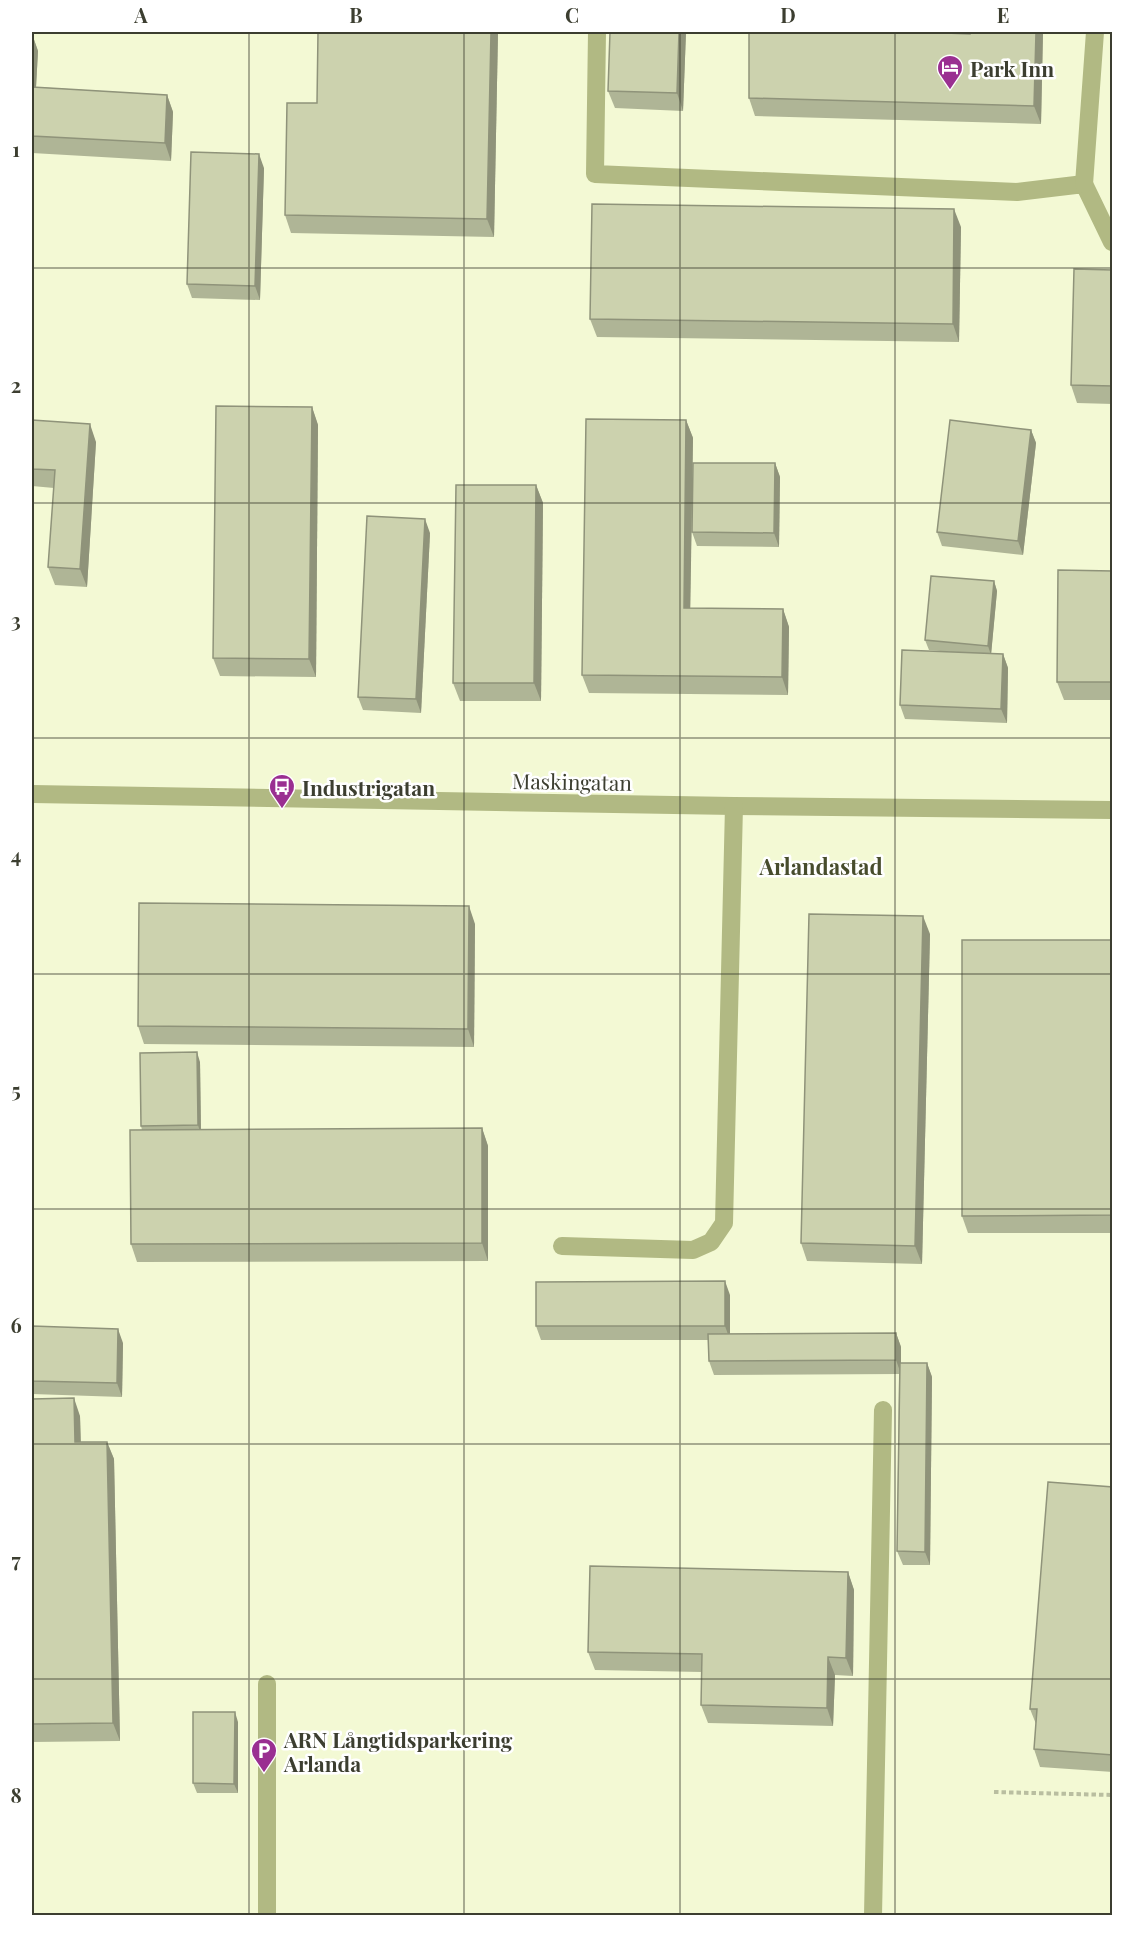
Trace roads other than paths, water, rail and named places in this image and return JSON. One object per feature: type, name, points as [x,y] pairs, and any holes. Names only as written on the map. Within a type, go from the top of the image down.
[{"type":"street","points":[[597,32],[595,174],[1017,192],[1084,184]]},
{"type":"street","points":[[1095,32],[1084,184],[1113,242]]},
{"type":"street","name":"Maskingatan","points":[[32,794],[1113,810]]},
{"type":"street","points":[[562,1246],[693,1250],[711,1242],[724,1223],[734,806]]},
{"type":"street","points":[[873,1916],[883,1410]]},
{"type":"street","points":[[267,1684],[267,1916]]},
{"type":"place","name":"Park Inn","points":[[950,91]]},
{"type":"place","name":"Industrigatan","points":[[282,810]]},
{"type":"place","name":"ARN Långtidsparkering Arlanda","points":[[264,1774]]},
{"type":"district","name":"Arlandastad","points":[[821,866]]}]
